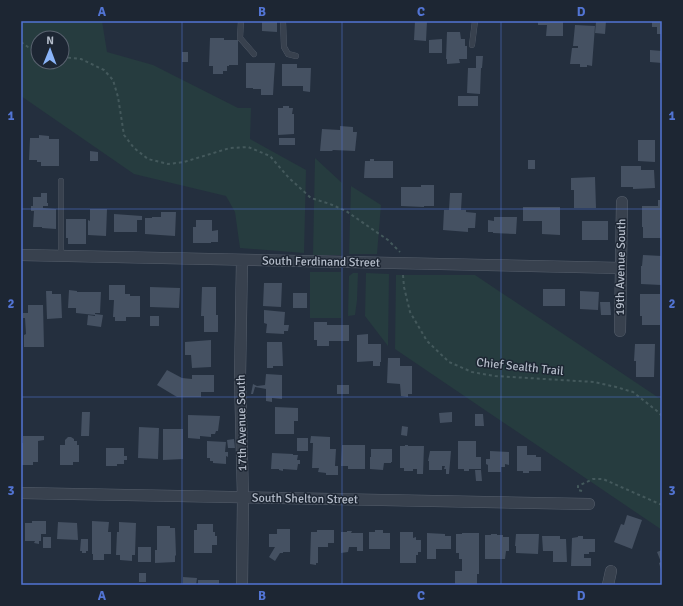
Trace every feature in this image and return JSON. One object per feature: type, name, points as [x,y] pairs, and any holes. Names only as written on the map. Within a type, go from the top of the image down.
[{"type":"street","name":"19th Avenue South","points":[[620,331],[622,202]]},
{"type":"street","name":"South Ferdinand Street","points":[[21,255],[621,268]]},
{"type":"street","name":"17th Avenue South","points":[[242,260],[240,378],[243,498],[242,585]]},
{"type":"street","name":"South Shelton Street","points":[[21,492],[243,498],[589,504]]},
{"type":"street","points":[[608,585],[611,571]]},
{"type":"lane","points":[[241,21],[240,38],[254,54]]},
{"type":"lane","points":[[283,21],[284,47],[288,54],[296,56]]},
{"type":"lane","points":[[472,45],[475,21]]},
{"type":"lane","points":[[61,181],[61,256]]},
{"type":"path","points":[[21,42],[30,48]]},
{"type":"path","points":[[70,58],[82,59],[104,70],[112,80],[118,97],[124,134],[134,148],[148,159],[168,164],[184,162],[230,148],[248,147],[270,156],[289,178],[311,198],[346,211],[383,236],[403,255]]},
{"type":"path","name":"Chief Sealth Trail","points":[[403,272],[404,287],[410,312],[427,341],[449,362],[472,372],[496,376],[594,382],[616,387],[632,392],[662,416]]},
{"type":"path","points":[[583,491],[578,490],[578,486],[593,479],[602,479],[662,505]]},
{"type":"green space","points":[[21,21],[102,21],[107,52],[153,65],[238,108],[251,108],[250,139],[306,170],[304,253],[240,248],[235,212],[226,196],[134,174],[21,96]]},
{"type":"green space","points":[[315,158],[342,183],[341,255],[313,255]]},
{"type":"green space","points":[[351,186],[381,205],[377,254],[349,254]]},
{"type":"green space","points":[[310,272],[341,272],[341,318],[310,318]]},
{"type":"green space","points":[[353,273],[358,273],[357,300],[355,315],[348,316],[349,276]]},
{"type":"green space","points":[[366,273],[389,274],[388,346],[365,316]]},
{"type":"green space","points":[[396,275],[475,275],[662,400],[662,530],[395,349]]},
{"type":"building","points":[[262,21],[277,21],[277,32],[262,31]]},
{"type":"building","points":[[415,21],[427,21],[426,41],[414,40]]},
{"type":"building","points":[[538,21],[563,22],[563,36],[546,36],[547,25],[538,25]]},
{"type":"building","points":[[593,21],[606,21],[605,34],[595,33],[596,22]]},
{"type":"building","points":[[652,21],[662,21],[662,34],[657,34],[657,27],[652,27]]},
{"type":"building","points":[[575,25],[595,26],[592,66],[587,65],[587,67],[580,67],[580,64],[570,64],[572,48],[578,48],[578,46],[573,46]]},
{"type":"building","points":[[447,32],[460,32],[461,39],[465,39],[465,46],[467,46],[467,59],[459,59],[460,63],[447,64]]},
{"type":"building","points":[[210,38],[238,40],[238,65],[227,66],[227,71],[223,71],[223,74],[213,74],[213,66],[209,66]]},
{"type":"building","points":[[442,39],[442,53],[429,53],[429,40]]},
{"type":"building","points":[[650,50],[662,51],[662,63],[650,62]]},
{"type":"building","points":[[182,52],[188,52],[188,62],[182,62]]},
{"type":"building","points":[[476,56],[483,56],[482,68],[476,68]]},
{"type":"building","points":[[246,63],[275,63],[273,95],[261,95],[261,89],[246,88]]},
{"type":"building","points":[[282,64],[297,64],[297,68],[311,68],[310,92],[303,91],[303,86],[282,86]]},
{"type":"building","points":[[468,68],[481,68],[480,94],[467,93]]},
{"type":"building","points":[[458,96],[478,96],[478,106],[458,106]]},
{"type":"building","points":[[283,106],[293,108],[292,114],[294,114],[294,134],[278,135],[278,108],[283,108]]},
{"type":"building","points":[[340,126],[353,127],[353,132],[357,132],[355,151],[320,151],[322,129],[340,130]]},
{"type":"building","points":[[39,135],[49,136],[49,139],[59,139],[59,166],[41,166],[41,162],[37,162],[37,160],[29,160],[30,138],[39,138]]},
{"type":"building","points":[[279,138],[295,138],[295,145],[279,145]]},
{"type":"building","points":[[638,140],[655,140],[655,162],[638,161]]},
{"type":"building","points":[[90,151],[98,152],[98,161],[90,161]]},
{"type":"building","points":[[370,159],[374,159],[374,161],[393,161],[393,178],[364,178],[365,161],[370,161]]},
{"type":"building","points":[[528,160],[535,160],[535,169],[528,169]]},
{"type":"building","points":[[621,166],[641,166],[641,170],[654,170],[655,188],[633,189],[633,187],[621,187]]},
{"type":"building","points":[[595,177],[596,208],[574,208],[574,190],[571,190],[571,178]]},
{"type":"building","points":[[421,185],[434,185],[434,206],[401,206],[401,187],[421,187]]},
{"type":"building","points":[[41,193],[47,193],[48,206],[43,206],[43,208],[56,209],[56,229],[33,227],[34,211],[31,211],[31,206],[33,206],[33,197],[41,197]]},
{"type":"building","points":[[450,193],[462,193],[461,210],[476,213],[475,228],[468,228],[468,232],[443,230],[444,210],[449,210]]},
{"type":"building","points":[[658,200],[662,200],[662,238],[643,238],[642,206],[658,206]]},
{"type":"building","points":[[523,207],[560,207],[560,235],[542,234],[542,221],[523,221]]},
{"type":"building","points":[[90,209],[107,209],[106,236],[88,235]]},
{"type":"building","points":[[161,212],[176,212],[175,236],[145,234],[145,218],[161,217]]},
{"type":"building","points":[[114,214],[142,216],[142,220],[137,220],[137,232],[114,232]]},
{"type":"building","points":[[494,217],[517,217],[516,234],[488,232],[488,220],[494,221]]},
{"type":"building","points":[[66,219],[86,219],[86,244],[68,244],[68,238],[66,238]]},
{"type":"building","points":[[196,220],[212,220],[212,231],[218,230],[218,242],[193,243],[193,227],[196,227]]},
{"type":"building","points":[[582,221],[608,221],[608,240],[582,240]]},
{"type":"building","points":[[643,255],[662,256],[661,285],[641,284],[641,266]]},
{"type":"building","points":[[264,283],[282,283],[281,307],[263,306]]},
{"type":"building","points":[[109,285],[125,285],[125,294],[130,294],[130,296],[140,296],[140,317],[126,317],[126,321],[115,321],[115,317],[113,317],[114,300],[109,300]]},
{"type":"building","points":[[150,287],[180,288],[179,308],[150,307]]},
{"type":"building","points":[[202,287],[216,287],[216,315],[218,315],[218,332],[204,332],[204,316],[201,316]]},
{"type":"building","points":[[543,289],[565,289],[565,306],[543,306]]},
{"type":"building","points":[[69,290],[77,292],[101,292],[100,313],[95,313],[95,315],[76,313],[76,308],[68,308]]},
{"type":"building","points":[[46,291],[52,291],[52,294],[61,294],[62,318],[47,319]]},
{"type":"building","points":[[580,291],[599,292],[598,310],[580,309]]},
{"type":"building","points":[[293,293],[307,293],[307,308],[293,308]]},
{"type":"building","points":[[640,294],[660,294],[660,325],[642,325],[642,316],[640,316]]},
{"type":"building","points":[[600,302],[610,302],[611,315],[601,315]]},
{"type":"building","points":[[28,305],[43,305],[44,347],[24,347],[24,335],[26,334],[25,318],[23,318],[23,313],[28,313]]},
{"type":"building","points":[[264,310],[285,312],[284,325],[289,325],[288,331],[284,331],[284,334],[266,333],[267,324],[264,323]]},
{"type":"building","points":[[95,314],[103,315],[101,327],[87,325],[88,315],[95,316]]},
{"type":"building","points":[[150,316],[159,316],[159,326],[150,326]]},
{"type":"building","points":[[314,322],[327,322],[327,325],[349,325],[349,341],[329,341],[329,346],[317,346],[317,340],[314,340]]},
{"type":"building","points":[[368,334],[368,344],[381,344],[380,366],[373,366],[373,361],[357,362],[357,335]]},
{"type":"building","points":[[211,340],[211,367],[192,368],[191,355],[185,355],[185,342]]},
{"type":"building","points":[[267,342],[282,342],[283,366],[273,366],[273,368],[267,368]]},
{"type":"building","points":[[635,344],[655,344],[654,377],[636,377],[636,361],[634,361]]},
{"type":"building","points":[[388,358],[400,358],[400,366],[412,366],[412,394],[408,394],[408,397],[401,396],[400,384],[387,383]]},
{"type":"building","points":[[167,370],[182,378],[192,379],[192,375],[214,375],[214,392],[201,392],[201,397],[177,397],[157,385]]},
{"type":"building","points":[[266,374],[282,375],[282,399],[272,398],[272,402],[266,401],[266,389],[255,387],[253,394],[251,394],[253,384],[257,386],[265,385]]},
{"type":"building","points":[[337,385],[349,385],[349,394],[337,394]]},
{"type":"building","points":[[275,407],[298,408],[298,421],[294,421],[294,434],[275,434]]},
{"type":"building","points":[[82,412],[90,412],[89,436],[81,436]]},
{"type":"building","points":[[452,412],[452,422],[440,423],[439,413]]},
{"type":"building","points":[[475,414],[483,414],[484,426],[475,426]]},
{"type":"building","points":[[188,415],[220,416],[218,431],[216,431],[215,434],[211,434],[211,437],[200,436],[200,439],[188,438]]},
{"type":"building","points":[[402,426],[408,427],[407,436],[401,435]]},
{"type":"building","points":[[139,427],[159,428],[158,459],[138,458]]},
{"type":"building","points":[[163,429],[183,429],[183,459],[163,460]]},
{"type":"building","points":[[23,436],[44,436],[44,440],[38,441],[38,462],[33,462],[33,465],[22,465]]},
{"type":"building","points":[[311,436],[330,437],[330,449],[336,449],[335,466],[338,466],[338,475],[326,475],[326,473],[318,472],[319,468],[312,468],[313,443],[310,443]]},
{"type":"building","points":[[68,437],[74,439],[74,441],[77,441],[77,445],[79,445],[79,462],[73,462],[73,465],[60,465],[60,445],[65,445],[65,440]]},
{"type":"building","points":[[297,438],[308,438],[308,451],[297,451]]},
{"type":"building","points":[[234,439],[235,448],[228,448],[227,440]]},
{"type":"building","points":[[207,441],[226,442],[225,452],[228,452],[228,457],[226,456],[226,464],[213,463],[213,461],[210,461],[210,458],[207,458]]},
{"type":"building","points":[[458,441],[476,441],[476,457],[481,457],[481,469],[469,469],[469,471],[464,471],[464,469],[458,469]]},
{"type":"building","points":[[342,445],[365,445],[365,469],[348,469],[348,466],[341,466]]},
{"type":"building","points":[[400,446],[424,446],[423,474],[417,474],[417,469],[413,469],[413,471],[404,471],[404,468],[400,468]]},
{"type":"building","points":[[517,446],[527,446],[527,455],[536,455],[536,457],[541,457],[541,471],[529,471],[529,473],[523,473],[523,471],[517,471]]},
{"type":"building","points":[[106,448],[124,448],[124,456],[127,456],[127,460],[124,460],[124,464],[117,464],[117,466],[106,466]]},
{"type":"building","points":[[371,449],[392,449],[392,462],[384,463],[383,470],[370,469]]},
{"type":"building","points":[[430,451],[451,451],[449,474],[446,474],[446,469],[444,469],[445,466],[442,466],[442,470],[429,470],[428,461]]},
{"type":"building","points":[[490,451],[509,452],[509,465],[505,464],[505,467],[501,467],[501,472],[488,472],[486,459],[490,459]]},
{"type":"building","points":[[272,453],[298,455],[297,460],[300,460],[300,464],[298,464],[297,470],[283,469],[283,471],[279,469],[271,469]]},
{"type":"building","points":[[475,470],[481,470],[482,481],[476,481]]},
{"type":"building","points":[[627,515],[642,520],[632,549],[614,542],[621,524],[624,525]]},
{"type":"building","points":[[32,521],[46,521],[46,534],[41,534],[41,541],[39,541],[39,544],[34,543],[35,541],[25,541],[25,523],[32,523]]},
{"type":"building","points":[[92,521],[109,522],[108,532],[111,532],[111,554],[104,554],[104,560],[93,560]]},
{"type":"building","points":[[58,522],[77,523],[78,540],[57,539]]},
{"type":"building","points":[[119,522],[136,523],[135,555],[132,555],[132,561],[120,560],[120,555],[116,555]]},
{"type":"building","points":[[197,524],[213,524],[213,532],[215,532],[215,536],[217,536],[217,545],[212,545],[212,553],[194,553],[194,530],[197,530]]},
{"type":"building","points":[[157,526],[170,526],[170,528],[175,528],[175,562],[155,563],[155,550],[157,550]]},
{"type":"building","points":[[277,529],[290,529],[290,552],[280,553],[275,561],[269,557],[275,547],[269,547],[269,534],[277,534]]},
{"type":"building","points":[[317,530],[334,530],[334,543],[328,543],[328,547],[318,547],[318,563],[316,563],[316,565],[310,564],[311,532],[317,532]]},
{"type":"building","points":[[375,530],[383,530],[383,533],[390,533],[390,549],[369,549],[369,532],[375,532]]},
{"type":"building","points":[[352,531],[351,533],[363,533],[363,551],[357,551],[357,547],[349,547],[348,552],[341,553],[341,532]]},
{"type":"building","points":[[400,532],[413,532],[413,538],[416,537],[416,540],[421,540],[421,552],[418,552],[418,555],[416,555],[416,563],[400,563]]},
{"type":"building","points":[[427,533],[445,534],[445,536],[451,536],[451,549],[436,549],[436,559],[427,559]]},
{"type":"building","points":[[479,533],[479,574],[477,574],[477,585],[455,585],[455,571],[462,571],[462,559],[459,559],[459,553],[456,553],[456,534]]},
{"type":"building","points":[[491,534],[509,537],[509,551],[506,551],[505,559],[485,559],[485,535]]},
{"type":"building","points":[[516,534],[539,534],[538,554],[516,553]]},
{"type":"building","points":[[542,536],[560,536],[560,539],[566,539],[567,562],[553,562],[553,551],[543,551]]},
{"type":"building","points":[[583,536],[583,539],[595,539],[595,552],[584,554],[584,558],[591,558],[591,566],[571,566],[572,538]]},
{"type":"building","points":[[43,537],[51,537],[51,548],[43,548]]},
{"type":"building","points":[[81,539],[88,539],[88,551],[86,551],[86,553],[82,553],[82,551],[80,551]]},
{"type":"building","points":[[138,547],[151,547],[151,562],[138,562]]},
{"type":"building","points":[[662,550],[662,573],[659,563],[661,562],[657,552]]},
{"type":"building","points":[[139,573],[146,573],[146,582],[139,582]]},
{"type":"building","points":[[183,577],[197,578],[196,585],[183,585]]},
{"type":"building","points":[[198,580],[219,580],[219,585],[198,585]]}]
